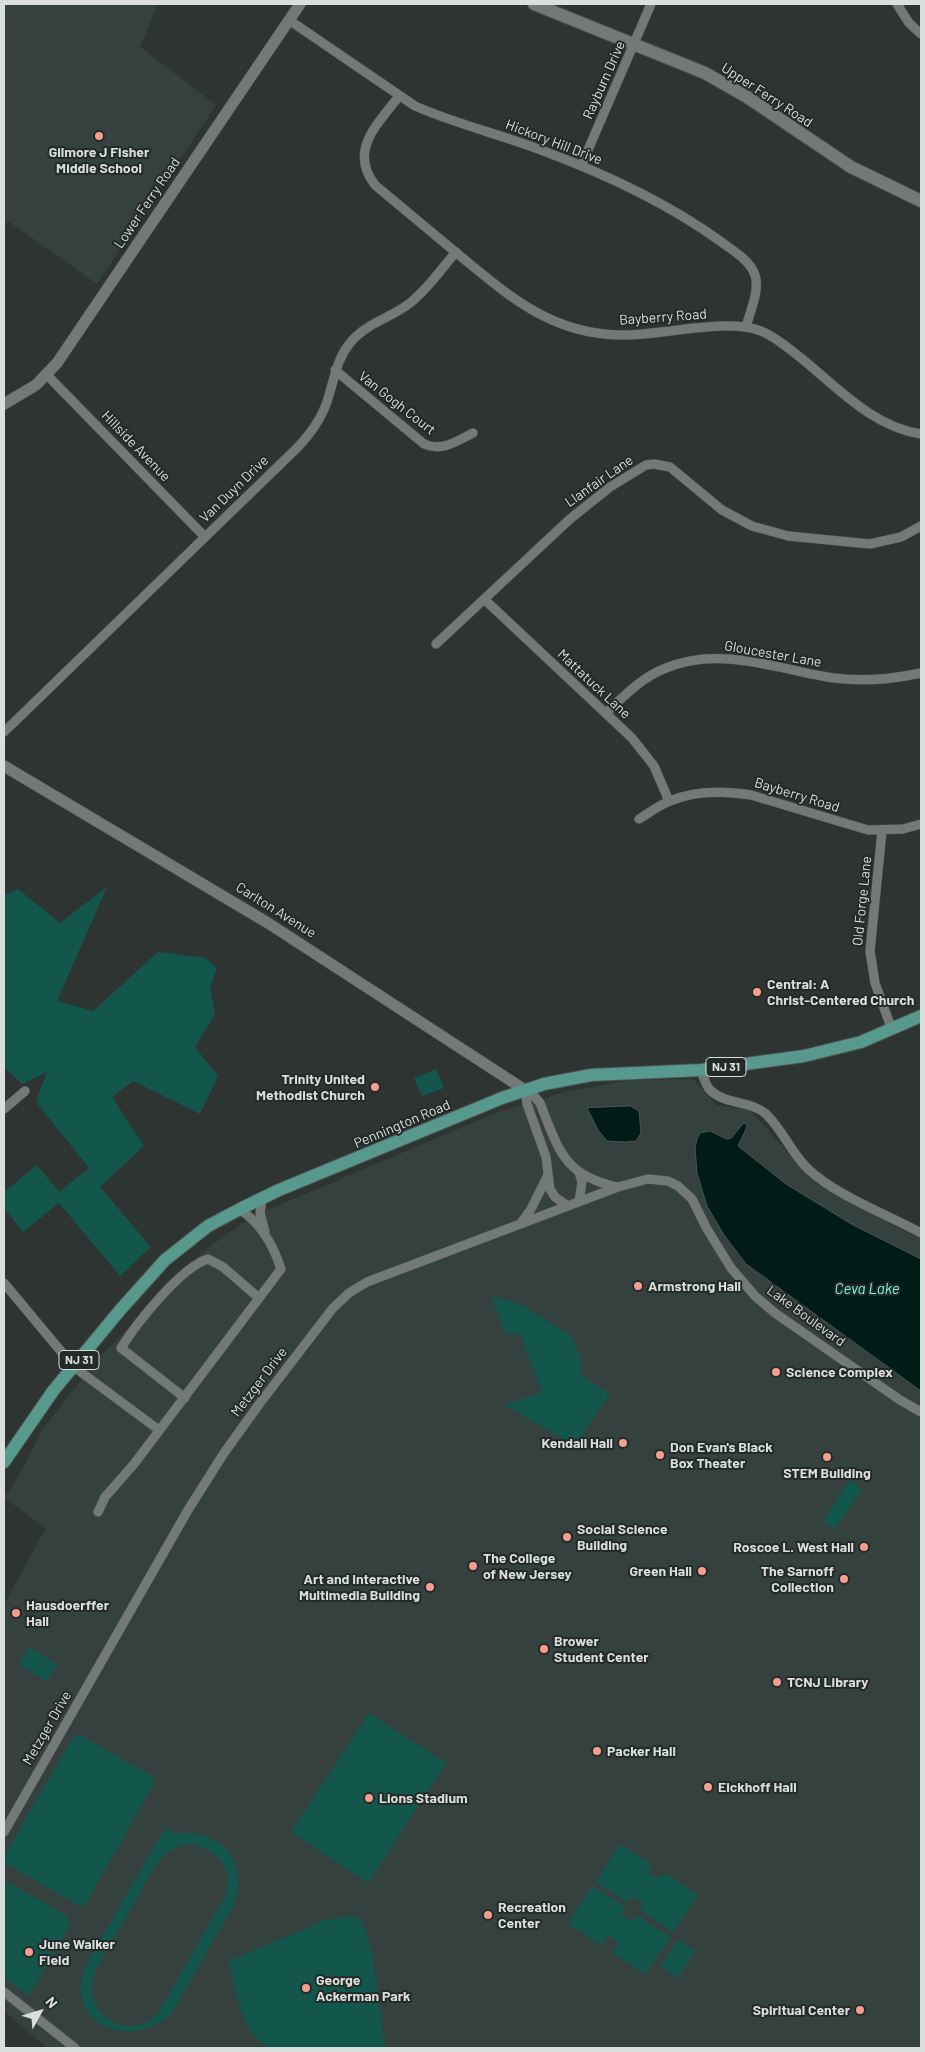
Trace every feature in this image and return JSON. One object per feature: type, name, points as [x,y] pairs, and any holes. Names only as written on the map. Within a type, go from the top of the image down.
[{"type":"main road","name":"Upper Ferry Road","points":[[534,4],[635,44],[722,82],[851,167],[921,201]]},
{"type":"main road","name":"Pennington Road","points":[[4,1462],[53,1391],[121,1309],[165,1260],[208,1226],[262,1198],[502,1098],[559,1080],[592,1075],[701,1070],[804,1056],[852,1044],[892,1030],[921,1016]]},
{"type":"street","name":"Lower Ferry Road","points":[[4,404],[23,394],[47,375],[57,363],[300,4]]},
{"type":"street","name":"Rayburn Drive","points":[[582,166],[651,4]]},
{"type":"street","points":[[897,4],[909,23],[921,34]]},
{"type":"street","name":"Hickory Hill Drive","points":[[289,20],[399,96],[435,115],[508,138],[582,166],[677,213],[710,234],[747,262],[752,268],[756,284],[746,327]]},
{"type":"street","name":"Bayberry Road","points":[[399,96],[366,142],[365,169],[375,185],[512,299],[547,319],[578,330],[618,335],[731,326],[758,330],[781,341],[877,419],[903,430],[921,434]]},
{"type":"street","name":"Van Duyn Drive","points":[[4,732],[308,435],[324,410],[335,370],[344,350],[352,340],[369,326],[409,304],[419,296],[456,252]]},
{"type":"street","name":"Van Gogh Court","points":[[335,370],[430,447],[444,447],[473,433]]},
{"type":"street","name":"Hillside Avenue","points":[[47,375],[205,536]]},
{"type":"street","name":"Llanfair Lane","points":[[436,644],[590,502],[638,469],[654,464],[670,466],[722,510],[745,523],[769,532],[788,536],[870,544],[901,537],[921,526]]},
{"type":"street","name":"Mattatuck Lane","points":[[484,598],[643,750],[657,774],[669,801]]},
{"type":"street","name":"Gloucester Lane","points":[[606,713],[638,684],[651,675],[666,668],[698,659],[740,660],[853,680],[898,678],[921,673]]},
{"type":"street","name":"Carlton Avenue","points":[[4,766],[231,900],[525,1090]]},
{"type":"street","name":"Bayberry Road","points":[[639,819],[669,801],[688,796],[735,792],[751,794],[854,826],[882,831],[903,829],[921,824]]},
{"type":"street","name":"Old Forge Lane","points":[[882,831],[870,952],[875,983],[892,1030]]},
{"type":"street","points":[[701,1070],[709,1089],[717,1095],[746,1103],[765,1114],[798,1158],[817,1178],[831,1187],[920,1230]]},
{"type":"street","points":[[525,1090],[540,1103],[560,1153],[570,1165],[600,1183],[618,1187]]},
{"type":"street","points":[[525,1090],[528,1107],[546,1157],[550,1189],[555,1197],[568,1206]]},
{"type":"street","points":[[4,1109],[25,1091]]},
{"type":"street","points":[[579,1172],[582,1182],[579,1202]]},
{"type":"street","points":[[521,1223],[531,1210],[547,1177]]},
{"type":"street","name":"Metzger Drive","points":[[4,1832],[210,1474],[260,1403],[333,1308],[349,1293],[367,1282],[618,1187],[648,1178],[668,1181],[686,1192],[692,1199],[701,1217]]},
{"type":"street","points":[[98,1512],[106,1497],[132,1467],[185,1398],[281,1269],[266,1235],[260,1213],[262,1198]]},
{"type":"street","points":[[239,1210],[252,1218],[266,1235]]},
{"type":"street","name":"Lake Boulevard","points":[[701,1217],[718,1249],[731,1268],[764,1304],[900,1400],[921,1412]]},
{"type":"street","points":[[185,1398],[121,1348],[132,1330],[184,1276],[196,1265],[208,1259],[223,1267],[259,1298]]},
{"type":"street","points":[[4,1283],[74,1367],[159,1430]]},
{"type":"street","points":[[4,1992],[75,2048]]},
{"type":"shaded area","name":"Gilmore J Fisher Middle School","points":[[4,4],[158,4],[140,47],[216,105],[97,284],[8,221],[4,227]]},
{"type":"shaded area","name":"The College of New Jersey","points":[[693,1079],[716,1105],[750,1110],[814,1182],[863,1210],[921,1239],[921,2048],[47,2048],[4,2011],[4,1604],[46,1528],[4,1498],[21,1472],[42,1430],[96,1361],[144,1312],[168,1283],[209,1247],[251,1217],[498,1112],[568,1091],[633,1080]]},
{"type":"green space","points":[[107,887],[57,1001],[93,1011],[158,952],[206,958],[217,968],[210,988],[215,1014],[195,1047],[218,1076],[200,1114],[133,1081],[112,1097],[144,1146],[100,1187],[151,1247],[120,1276],[59,1203],[23,1232],[4,1208],[4,1192],[37,1165],[59,1192],[89,1168],[36,1102],[47,1072],[22,1084],[4,1067],[4,896],[18,889],[60,923]]},
{"type":"green space","points":[[436,1069],[444,1088],[422,1096],[414,1078]]},
{"type":"green space","points":[[491,1296],[522,1305],[571,1336],[582,1361],[580,1375],[610,1394],[575,1446],[505,1405],[542,1392],[520,1334],[505,1333]]},
{"type":"green space","points":[[849,1480],[862,1489],[835,1529],[823,1521]]},
{"type":"green space","points":[[29,1647],[57,1664],[47,1681],[19,1665]]},
{"type":"green space","name":"Lions Stadium","points":[[369,1713],[446,1763],[368,1883],[291,1832]]},
{"type":"green space","points":[[80,1735],[152,1776],[154,1783],[85,1905],[79,1906],[7,1864],[4,1857],[73,1737]]},
{"type":"green space","points":[[165,1828],[178,1833],[193,1833],[210,1838],[228,1851],[237,1871],[237,1893],[234,1904],[172,2013],[156,2025],[138,2030],[121,2031],[105,2026],[92,2017],[84,2004],[81,1987],[85,1967]],"holes":[[[191,1844],[216,1855],[225,1869],[228,1877],[226,1895],[157,2015],[144,2023],[130,2026],[118,2024],[107,2019],[93,1998],[92,1984],[96,1969],[157,1863],[168,1852],[180,1846]]]},
{"type":"green space","points":[[620,1844],[652,1865],[648,1872],[660,1879],[664,1873],[698,1895],[673,1932],[640,1910],[644,1904],[632,1896],[628,1903],[596,1882]]},
{"type":"green space","name":"June Walker Field","points":[[4,1880],[66,1915],[69,1927],[29,1996],[4,1977]]},
{"type":"green space","points":[[592,1886],[625,1907],[621,1915],[632,1921],[636,1915],[670,1937],[646,1974],[612,1953],[618,1942],[607,1935],[601,1945],[568,1924]]},
{"type":"green space","name":"George Ackerman Park","points":[[352,1916],[362,1921],[372,1952],[385,2048],[268,2048],[259,2041],[245,2021],[228,1961],[310,1927],[320,1921]]},
{"type":"green space","points":[[678,1939],[695,1951],[678,1978],[660,1966]]},
{"type":"water","points":[[630,1106],[639,1111],[641,1133],[636,1141],[625,1142],[607,1141],[598,1130],[587,1108]]},
{"type":"water","name":"Ceva Lake","points":[[744,1123],[747,1127],[738,1146],[786,1184],[853,1225],[921,1259],[921,1391],[746,1264],[724,1235],[707,1206],[697,1173],[695,1148],[700,1133],[710,1131],[727,1139],[731,1138]]},
{"type":"place","name":"Gilmore J Fisher Middle School","points":[[99,136]]},
{"type":"place","name":"Central: A Christ-Centered Church","points":[[757,992]]},
{"type":"place","name":"Trinity United Methodist Church","points":[[375,1087]]},
{"type":"place","name":"Armstrong Hall","points":[[638,1286]]},
{"type":"place","name":"Science Complex","points":[[776,1372]]},
{"type":"place","name":"Kendall Hall","points":[[623,1443]]},
{"type":"place","name":"Don Evan's Black Box Theater","points":[[660,1455]]},
{"type":"place","name":"STEM Building","points":[[827,1457]]},
{"type":"place","name":"Social Science Building","points":[[567,1537]]},
{"type":"place","name":"Roscoe L. West Hall","points":[[864,1547]]},
{"type":"place","name":"The College of New Jersey","points":[[473,1566]]},
{"type":"place","name":"Green Hall","points":[[702,1571]]},
{"type":"place","name":"The Sarnoff Collection","points":[[844,1579]]},
{"type":"place","name":"Art and Interactive Multimedia Building","points":[[430,1587]]},
{"type":"place","name":"Hausdoerffer Hall","points":[[16,1613]]},
{"type":"place","name":"Brower Student Center","points":[[544,1649]]},
{"type":"place","name":"TCNJ Library","points":[[777,1682]]},
{"type":"place","name":"Packer Hall","points":[[597,1751]]},
{"type":"place","name":"Eickhoff Hall","points":[[708,1787]]},
{"type":"place","name":"Lions Stadium","points":[[369,1798]]},
{"type":"place","name":"Recreation Center","points":[[488,1915]]},
{"type":"place","name":"June Walker Field","points":[[29,1952]]},
{"type":"place","name":"George Ackerman Park","points":[[306,1988]]},
{"type":"place","name":"Spiritual Center","points":[[860,2010]]}]
